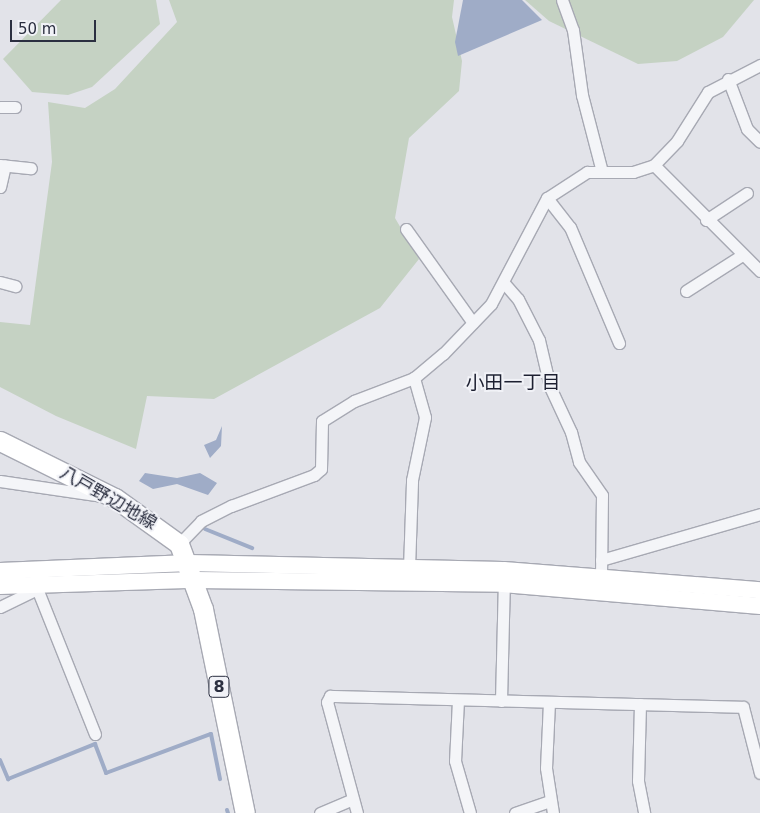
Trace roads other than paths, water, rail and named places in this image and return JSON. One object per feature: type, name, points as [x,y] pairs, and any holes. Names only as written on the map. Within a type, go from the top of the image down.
[{"type":"main road","name":"八戸野辺地線","points":[[0,441],[116,498],[179,544],[192,571],[245,813]]},
{"type":"street","points":[[562,0],[573,30],[582,95],[601,168]]},
{"type":"street","points":[[179,544],[201,521],[231,506],[314,475],[321,469],[322,421],[328,415],[414,378],[473,323],[504,283],[547,198],[570,181],[601,168],[633,172],[654,165],[678,141],[708,92],[728,79],[760,65]]},
{"type":"street","points":[[728,79],[747,129],[760,142]]},
{"type":"street","points":[[0,107],[15,107]]},
{"type":"street","points":[[0,187],[2,165],[31,168]]},
{"type":"street","points":[[654,165],[706,220],[760,271]]},
{"type":"street","points":[[706,220],[747,193]]},
{"type":"street","points":[[547,198],[574,235],[618,343]]},
{"type":"street","points":[[406,229],[473,323]]},
{"type":"street","points":[[686,291],[742,255]]},
{"type":"street","points":[[0,282],[14,286]]},
{"type":"street","points":[[504,283],[518,299],[539,340],[550,387],[571,432],[579,462],[602,495],[601,567]]},
{"type":"street","points":[[409,568],[412,480],[425,417],[414,378]]},
{"type":"street","points":[[0,481],[116,498]]},
{"type":"street","points":[[0,586],[43,586],[192,571],[504,577],[601,567],[760,514]]},
{"type":"street","points":[[601,567],[760,590]]},
{"type":"street","points":[[0,571],[409,568],[760,606]]},
{"type":"street","points":[[501,701],[504,577]]},
{"type":"street","points":[[0,607],[43,586]]},
{"type":"street","points":[[43,586],[95,734]]},
{"type":"street","points":[[356,813],[351,800],[327,702],[330,696],[743,707],[760,773]]},
{"type":"street","points":[[458,700],[455,761],[470,813]]},
{"type":"street","points":[[549,702],[549,801],[553,813]]},
{"type":"street","points":[[640,704],[638,781],[644,813]]},
{"type":"street","points":[[320,813],[351,800]]},
{"type":"street","points":[[515,813],[549,801]]},
{"type":"water","points":[[463,0],[522,0],[542,20],[458,56],[455,42]]},
{"type":"water","points":[[222,426],[221,446],[210,458],[204,445],[216,440]]},
{"type":"water","points":[[145,473],[177,478],[200,473],[217,483],[208,495],[177,484],[153,489],[139,481]]},
{"type":"waterway","points":[[205,529],[252,548]]},
{"type":"waterway","points":[[0,760],[8,779],[95,744],[106,773],[211,734],[220,779]]},
{"type":"district","name":"小田一丁目","points":[[513,383]]}]
